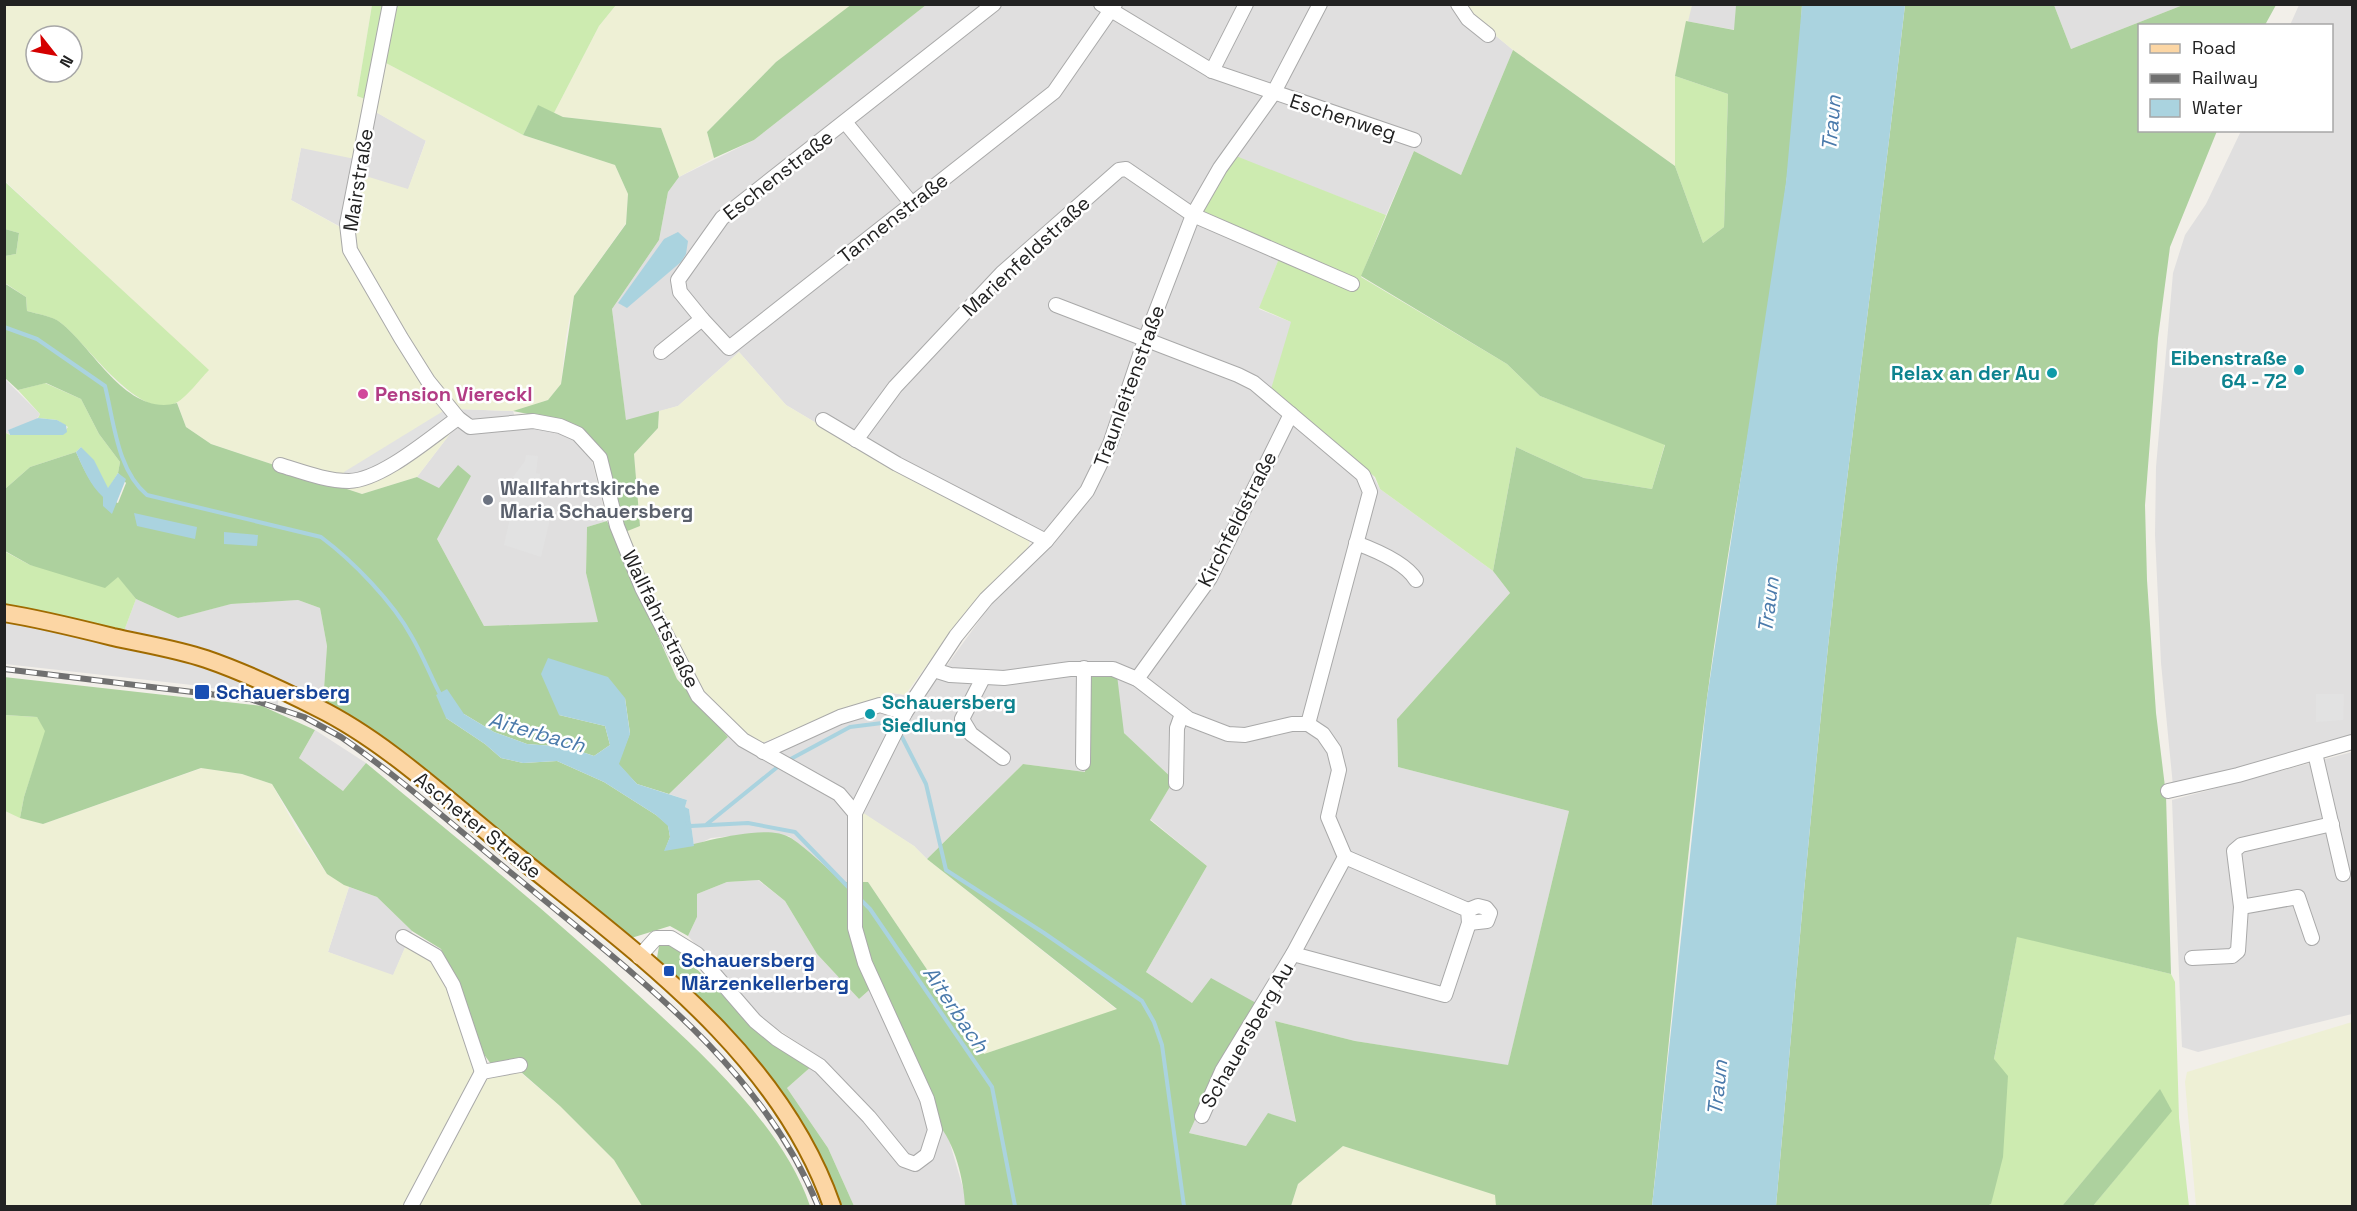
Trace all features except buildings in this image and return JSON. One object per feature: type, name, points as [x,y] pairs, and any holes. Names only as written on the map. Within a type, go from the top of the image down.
[{"type":"main road","name":"Ascheter Straße","points":[[4,613],[41,619],[206,659],[339,719],[434,789],[639,957],[724,1035],[762,1078],[803,1141],[832,1206]]},
{"type":"street","name":"Mairstraße","points":[[390,4],[350,207],[348,240],[350,250],[428,381],[458,418],[470,427]]},
{"type":"street","name":"Eschenstraße","points":[[702,319],[680,292],[678,280],[722,218],[994,4]]},
{"type":"street","points":[[1212,71],[1246,4]]},
{"type":"street","name":"Traunleitenstraße","points":[[639,957],[656,938],[671,938],[684,944],[697,954],[755,1021],[820,1066],[869,1117],[904,1160],[915,1164],[927,1155],[935,1130],[927,1099],[865,963],[855,928],[853,873],[855,813],[903,717],[956,636],[986,599],[1046,541],[1072,512],[1099,470],[1193,215],[1220,168],[1273,94],[1320,4]]},
{"type":"street","points":[[1458,4],[1468,19],[1488,35]]},
{"type":"street","name":"Tannenstraße","points":[[702,319],[729,348],[1054,92],[1108,7],[1212,71],[1273,94]]},
{"type":"street","name":"Eschenweg","points":[[1273,94],[1413,140]]},
{"type":"street","name":"Eschenstraße","points":[[846,122],[912,204]]},
{"type":"street","name":"Marienfeldstraße","points":[[856,440],[895,387],[1002,273],[1119,170],[1126,169],[1193,215]]},
{"type":"street","points":[[1193,215],[1352,284]]},
{"type":"street","points":[[1056,305],[1254,383],[1363,475],[1370,492],[1308,723]]},
{"type":"street","points":[[661,352],[702,319]]},
{"type":"street","name":"Kirchfeldstraße","points":[[1137,679],[1210,578],[1291,414]]},
{"type":"street","points":[[280,465],[328,479],[351,481],[375,474],[458,418]]},
{"type":"street","points":[[823,420],[897,464],[1046,541]]},
{"type":"street","name":"Wallfahrtstraße","points":[[470,427],[533,421],[560,426],[578,434],[600,458],[621,536],[642,588],[685,675],[698,696],[724,724],[768,755],[839,794],[855,813]]},
{"type":"street","points":[[1356,543],[1412,573],[1416,580]]},
{"type":"street","points":[[1083,763],[1084,668]]},
{"type":"street","points":[[934,670],[941,674],[983,678],[1023,677],[1084,668],[1113,669],[1137,679],[1182,714],[1214,729],[1237,735],[1308,723],[1323,734],[1334,750],[1339,770],[1328,817],[1345,857]]},
{"type":"street","points":[[983,678],[962,719],[971,734],[1003,758]]},
{"type":"street","points":[[768,755],[840,717],[880,705],[890,706],[903,717]]},
{"type":"street","points":[[1176,783],[1177,728],[1182,714]]},
{"type":"street","points":[[2168,791],[2238,775],[2352,742]]},
{"type":"street","points":[[2314,753],[2343,874]]},
{"type":"street","points":[[2192,958],[2232,956],[2238,951],[2241,907],[2234,851],[2241,845],[2332,824]]},
{"type":"street","name":"Schauersberg Au","points":[[1202,1116],[1222,1071],[1293,954],[1345,857],[1469,917],[1445,995],[1293,954]]},
{"type":"street","points":[[2241,907],[2298,897],[2312,938]]},
{"type":"street","points":[[403,937],[436,956],[453,985],[480,1075],[411,1206]]},
{"type":"street","points":[[480,1075],[520,1065]]},
{"type":"shaded area","points":[[926,5],[1466,5],[1484,26],[1513,50],[1461,175],[1414,151],[1386,215],[1236,157],[1280,256],[1259,309],[1291,322],[1380,489],[1493,571],[1510,593],[1397,719],[1398,767],[1569,811],[1508,1066],[1355,1041],[1275,1021],[1296,1123],[1246,1146],[1189,1133],[1219,1067],[1192,1003],[1146,972],[1207,866],[1150,819],[1174,780],[1124,733],[1090,676],[1085,772],[1023,764],[927,859],[914,846],[862,813],[859,884],[843,882],[789,836],[765,833],[711,838],[694,846],[689,809],[685,807],[687,800],[669,794],[728,737],[756,745],[893,693],[905,695],[919,704],[989,607],[1049,546],[892,468],[786,405],[739,352],[678,406],[626,421],[612,309],[659,240],[668,192],[679,177],[754,140]]},
{"type":"shaded area","points":[[1692,5],[1736,5],[1735,30],[1686,21]]},
{"type":"shaded area","points":[[2054,5],[2183,5],[2071,49]]},
{"type":"shaded area","points":[[2299,5],[2352,5],[2352,736],[2173,786],[2161,663],[2155,535],[2156,467],[2173,273],[2185,235],[2206,204],[2241,132],[2333,132],[2333,24],[2290,24]]},
{"type":"shaded area","points":[[374,111],[426,140],[408,190],[350,232],[291,200],[301,148]]},
{"type":"shaded area","points":[[4,378],[40,414],[36,420],[8,430],[10,435],[5,432]]},
{"type":"shaded area","points":[[456,409],[513,411],[517,424],[553,430],[577,440],[592,461],[607,521],[587,527],[586,573],[599,622],[484,626],[437,539],[439,488],[417,477],[456,426]]},
{"type":"shaded area","points":[[445,410],[456,425],[409,462],[394,471],[347,483],[344,472]]},
{"type":"shaded area","points":[[526,455],[538,456],[536,473],[540,474],[535,517],[550,519],[541,557],[504,545],[517,486],[513,477],[525,461]]},
{"type":"shaded area","points":[[136,599],[178,618],[230,604],[298,600],[320,608],[327,646],[323,703],[124,631]]},
{"type":"shaded area","points":[[4,620],[189,659],[278,696],[278,705],[253,696],[201,686],[5,664]]},
{"type":"shaded area","points":[[2316,694],[2344,694],[2343,720],[2316,722]]},
{"type":"shaded area","points":[[315,730],[366,763],[343,791],[299,758]]},
{"type":"shaded area","points":[[2352,752],[2352,1014],[2198,1052],[2182,1047],[2172,800]]},
{"type":"shaded area","points":[[758,880],[785,901],[817,954],[859,999],[877,983],[937,1123],[947,1133],[965,1195],[965,1206],[854,1206],[828,1148],[787,1088],[821,1058],[764,1020],[688,936],[697,917],[697,894],[727,882]]},
{"type":"shaded area","points":[[349,887],[377,897],[412,931],[393,976],[328,952]]},
{"type":"green space","points":[[852,4],[926,5],[754,140],[714,158],[707,132],[776,62]]},
{"type":"green space","points":[[4,5],[372,5],[357,96],[365,99],[355,159],[301,148],[291,200],[349,232],[359,174],[408,189],[426,141],[374,111],[384,62],[523,135],[615,165],[628,194],[626,223],[574,296],[566,337],[561,384],[548,400],[513,411],[456,409],[456,426],[417,477],[362,494],[211,444],[186,427],[177,402],[208,370],[5,181]]},
{"type":"green space","points":[[372,5],[383,5],[365,99],[357,96]]},
{"type":"green space","points":[[396,5],[616,5],[599,26],[554,113],[538,106],[523,135],[384,62]]},
{"type":"green space","points":[[616,5],[852,5],[776,62],[707,132],[714,158],[679,177],[661,128],[563,117],[554,113],[599,26]]},
{"type":"green space","points":[[1466,5],[1692,5],[1675,76],[1675,166],[1513,50],[1484,26]]},
{"type":"green space","points":[[1736,5],[1802,5],[1787,179],[1762,352],[1719,611],[1699,761],[1652,1206],[1496,1206],[1495,1195],[1343,1146],[1298,1184],[1291,1206],[965,1206],[963,1185],[954,1151],[937,1123],[876,984],[859,999],[817,954],[785,901],[759,880],[727,882],[697,894],[697,917],[688,936],[670,926],[628,939],[323,703],[327,646],[320,608],[298,600],[231,604],[178,618],[136,599],[118,577],[105,588],[30,565],[5,551],[5,489],[30,467],[76,452],[92,482],[109,499],[118,503],[126,483],[118,473],[120,462],[99,434],[81,399],[46,383],[18,390],[5,378],[4,283],[26,297],[27,311],[61,323],[127,391],[142,400],[159,405],[177,403],[186,427],[211,444],[362,494],[417,477],[439,488],[458,465],[471,476],[437,539],[484,626],[598,622],[586,573],[587,527],[607,521],[677,679],[728,737],[669,794],[637,784],[618,764],[630,733],[625,698],[559,715],[605,726],[610,745],[594,756],[567,747],[527,744],[494,732],[464,714],[446,718],[485,744],[501,758],[523,763],[557,761],[604,782],[668,825],[670,837],[665,850],[747,833],[779,833],[798,843],[843,882],[868,882],[984,1054],[1117,1009],[927,859],[1023,764],[1085,772],[1090,676],[1117,675],[1124,733],[1174,780],[1150,820],[1207,866],[1146,972],[1192,1003],[1211,978],[1258,1004],[1219,1067],[1189,1133],[1246,1146],[1268,1113],[1296,1122],[1275,1021],[1355,1041],[1508,1065],[1569,811],[1398,767],[1397,719],[1510,593],[1493,571],[1516,447],[1584,478],[1652,489],[1665,445],[1540,396],[1507,364],[1361,276],[1414,151],[1461,175],[1513,50],[1675,166],[1703,243],[1724,227],[1728,94],[1675,76],[1686,21],[1734,30]]},
{"type":"green space","points":[[1905,5],[2054,5],[2071,49],[2183,5],[2276,5],[2266,24],[2138,24],[2138,132],[2217,132],[2170,247],[2158,338],[2145,505],[2147,580],[2156,713],[2166,795],[2171,974],[2017,937],[1994,1059],[2008,1076],[2003,1157],[1991,1204],[1987,1206],[1776,1206],[1806,868],[1832,613]]},
{"type":"green space","points":[[1675,76],[1728,94],[1724,227],[1703,243],[1675,166]]},
{"type":"green space","points":[[538,105],[563,117],[661,128],[679,177],[668,192],[659,240],[612,309],[626,420],[659,411],[658,428],[634,454],[640,526],[625,532],[607,470],[563,421],[513,411],[548,400],[561,384],[574,296],[626,224],[628,194],[615,165],[523,135]]},
{"type":"green space","points":[[1236,156],[1386,215],[1361,277],[1507,364],[1540,396],[1665,444],[1652,489],[1584,478],[1516,447],[1493,571],[1380,489],[1375,477],[1271,389],[1291,322],[1259,308],[1280,256],[1198,216]]},
{"type":"green space","points":[[4,181],[209,370],[180,400],[161,406],[146,402],[114,378],[61,323],[27,311],[26,297],[5,283],[5,256],[16,254],[19,233],[5,229]]},
{"type":"green space","points":[[5,229],[19,233],[16,254],[5,256]]},
{"type":"green space","points":[[739,352],[786,405],[892,468],[1030,540],[1028,549],[960,620],[905,695],[892,693],[756,745],[693,683],[625,532],[640,525],[634,454],[658,428],[659,411],[678,406]]},
{"type":"green space","points":[[45,383],[81,399],[99,434],[120,462],[118,473],[108,489],[81,447],[76,452],[30,467],[5,489],[4,432],[10,435],[62,435],[68,427],[57,420],[38,418],[40,414],[18,390]]},
{"type":"green space","points":[[4,551],[30,565],[118,576],[136,599],[124,631],[5,605]]},
{"type":"green space","points":[[4,677],[262,706],[315,730],[299,758],[343,791],[366,763],[570,934],[711,1064],[736,1090],[780,1147],[797,1176],[810,1206],[642,1206],[614,1160],[560,1106],[521,1072],[519,1061],[491,1064],[477,1045],[466,1006],[441,949],[412,931],[377,897],[344,885],[327,874],[272,784],[242,774],[201,768],[43,824],[20,818],[24,797],[45,731],[37,717],[5,715]]},
{"type":"green space","points":[[4,715],[37,717],[46,731],[24,797],[20,818],[5,811]]},
{"type":"green space","points":[[202,768],[242,774],[272,784],[296,828],[327,874],[349,887],[328,952],[393,975],[407,943],[433,958],[452,998],[478,1077],[520,1065],[521,1073],[560,1106],[614,1160],[642,1206],[5,1206],[4,811],[43,824]]},
{"type":"green space","points":[[862,812],[914,846],[927,859],[1117,1010],[984,1054],[868,882],[859,884]]},
{"type":"green space","points":[[2017,936],[2171,974],[2175,982],[2179,1118],[2189,1206],[2093,1206],[2171,1111],[2160,1090],[2062,1206],[1987,1206],[1991,1204],[1994,1059]]},
{"type":"green space","points":[[673,945],[761,1034],[783,1051],[813,1065],[787,1088],[828,1148],[854,1206],[839,1206],[821,1163],[799,1121],[760,1063],[657,958],[659,946]]},
{"type":"green space","points":[[2352,1022],[2352,1206],[2196,1206],[2185,1082],[2187,1072]]},
{"type":"green space","points":[[2160,1089],[2172,1111],[2093,1206],[2062,1206]]},
{"type":"green space","points":[[1343,1146],[1496,1195],[1496,1206],[1291,1206],[1298,1184]]},
{"type":"water","name":"Traun","points":[[1802,5],[1905,5],[1841,529],[1806,868],[1776,1206],[1652,1206],[1707,698],[1786,182]]},
{"type":"water","points":[[678,232],[688,241],[686,254],[681,262],[627,308],[618,303],[664,239]]},
{"type":"water","points":[[38,418],[57,420],[66,425],[67,432],[63,435],[10,435],[8,430]]},
{"type":"water","points":[[81,447],[94,460],[108,488],[118,473],[126,479],[112,514],[103,506],[103,497],[81,464],[76,452]]},
{"type":"water","points":[[134,513],[197,527],[195,539],[137,526]]},
{"type":"water","points":[[224,532],[258,535],[257,546],[224,544]]},
{"type":"water","points":[[548,658],[608,677],[625,698],[630,734],[619,764],[637,784],[687,800],[685,807],[689,809],[694,846],[664,851],[670,837],[668,826],[656,815],[604,782],[557,761],[523,763],[501,758],[485,744],[446,718],[436,695],[447,689],[464,714],[494,732],[527,744],[567,747],[594,756],[610,745],[605,726],[559,715],[541,674]]},
{"type":"waterway","name":"Aiterbach","points":[[4,327],[37,339],[105,386],[123,459],[137,485],[147,495],[321,537],[333,547],[359,570],[394,610],[416,644],[441,696]]},
{"type":"waterway","points":[[787,761],[850,727],[882,723],[902,737],[926,784],[946,870],[1044,933],[1142,1001],[1154,1022],[1162,1045],[1184,1206]]},
{"type":"waterway","points":[[707,824],[780,765]]},
{"type":"waterway","name":"Aiterbach","points":[[687,823],[691,826],[748,823],[795,832],[851,890]]},
{"type":"waterway","name":"Aiterbach","points":[[859,898],[870,909],[992,1087],[1015,1206]]},
{"type":"railway","points":[[4,669],[250,699],[304,717],[341,737],[408,787],[646,985],[688,1024],[763,1108],[793,1155],[818,1206]]},
{"type":"place","name":"Eibenstraße 64 - 72","points":[[2299,370]]},
{"type":"place","name":"Relax an der Au","points":[[2052,373]]},
{"type":"place","name":"Pension Viereckl","points":[[363,394]]},
{"type":"place","name":"Wallfahrtskirche Maria Schauersberg","points":[[488,500]]},
{"type":"place","name":"Schauersberg","points":[[202,692]]},
{"type":"place","name":"Schauersberg Siedlung","points":[[870,714]]},
{"type":"place","name":"Schauersberg Märzenkellerberg","points":[[669,971]]}]
